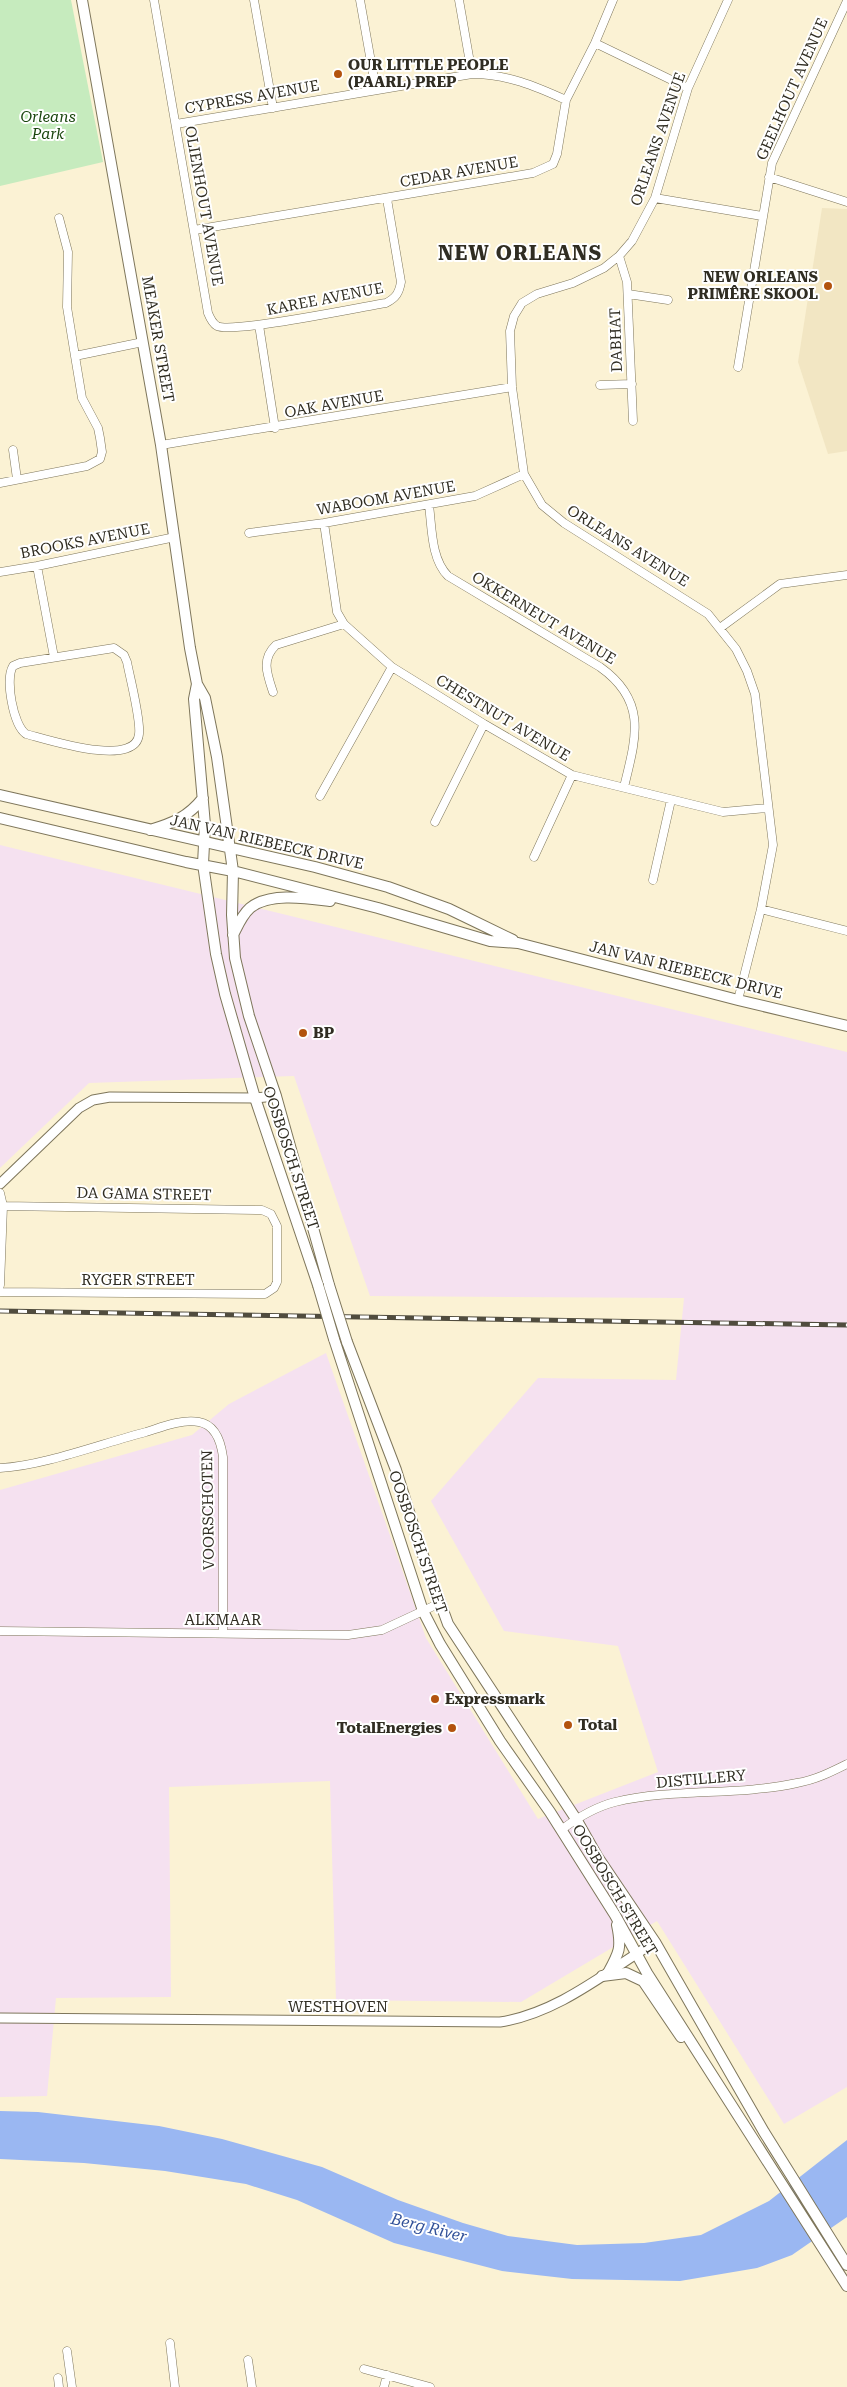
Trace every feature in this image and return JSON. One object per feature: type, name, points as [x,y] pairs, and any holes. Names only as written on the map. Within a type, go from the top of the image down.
[{"type":"main road","name":"MEAKER STREET","points":[[82,0],[161,445],[190,648],[197,684],[205,698],[217,757],[233,871]]},
{"type":"main road","name":"MEAKER STREET","points":[[197,684],[194,699],[203,798],[203,864]]},
{"type":"main road","name":"JAN VAN RIEBEECK DRIVE","points":[[0,795],[388,887],[449,909],[518,943]]},
{"type":"main road","points":[[149,830],[176,822],[192,812],[203,798]]},
{"type":"main road","name":"JAN VAN RIEBEECK DRIVE","points":[[0,818],[186,862],[233,871],[378,908],[490,941],[518,943],[847,1026]]},
{"type":"main road","name":"OOSBOSCH STREET","points":[[203,864],[209,914],[225,994],[255,1098],[318,1285],[423,1611],[440,1644],[500,1741],[561,1830],[615,1915],[647,1973],[847,2286]]},
{"type":"main road","name":"OOSBOSCH STREET","points":[[233,871],[234,958],[244,998],[276,1096],[329,1285],[348,1342],[396,1470],[420,1547],[448,1624],[576,1819],[597,1856],[655,1942],[764,2132],[847,2264]]},
{"type":"main road","points":[[233,936],[250,908],[269,900],[322,900],[378,908]]},
{"type":"main road","points":[[605,1975],[617,1957],[621,1943],[615,1915]]},
{"type":"main road","points":[[605,1975],[626,1973],[642,1980],[680,2036],[700,2055]]},
{"type":"street","name":"OLIENHOUT AVENUE","points":[[154,0],[208,314],[217,326]]},
{"type":"street","points":[[254,0],[272,108]]},
{"type":"street","points":[[360,0],[376,90]]},
{"type":"street","points":[[459,0],[472,74]]},
{"type":"street","name":"CEDAR AVENUE","points":[[194,230],[534,173],[546,168],[553,164],[557,154],[566,100],[595,43],[613,0]]},
{"type":"street","name":"GEELHOUT AVENUE","points":[[738,367],[762,216],[776,151],[847,1]]},
{"type":"street","name":"ORLEANS AVENUE","points":[[728,2],[688,88],[655,198],[632,241],[618,256],[590,276],[538,294],[522,303],[514,316],[510,331],[512,387],[524,474],[542,505],[564,523],[691,601],[708,614],[736,649],[755,694],[773,845],[761,909],[738,1000]]},
{"type":"street","points":[[595,43],[688,88]]},
{"type":"street","name":"CYPRESS AVENUE","points":[[176,124],[472,74],[502,76],[526,82],[566,100]]},
{"type":"street","points":[[769,177],[847,202]]},
{"type":"street","name":"KAREE AVENUE","points":[[217,326],[224,328],[259,325],[386,303],[394,299],[399,292],[401,282],[387,198]]},
{"type":"street","points":[[655,198],[762,216]]},
{"type":"street","points":[[0,482],[86,466],[100,459],[102,452],[98,428],[82,398],[67,307],[68,252],[58,218]]},
{"type":"street","name":"DABHAT","points":[[618,256],[626,273],[634,421]]},
{"type":"street","name":"DABHAT","points":[[628,294],[668,300]]},
{"type":"street","points":[[259,325],[275,428]]},
{"type":"street","points":[[75,356],[143,342]]},
{"type":"street","name":"DABHAT","points":[[600,385],[632,384]]},
{"type":"street","name":"OAK AVENUE","points":[[161,445],[275,428],[512,387]]},
{"type":"street","points":[[13,450],[17,479]]},
{"type":"street","name":"WABOOM AVENUE","points":[[248,533],[429,506],[483,494],[524,474]]},
{"type":"street","name":"OKKERNEUT AVENUE","points":[[429,506],[437,560],[441,569],[448,576],[600,667],[615,678],[625,692],[632,706],[636,726],[635,740],[624,788]]},
{"type":"street","name":"CHESTNUT AVENUE","points":[[324,523],[337,612],[344,624],[392,667],[484,724],[572,774],[722,812],[768,808]]},
{"type":"street","name":"BROOKS AVENUE","points":[[0,572],[175,537]]},
{"type":"street","points":[[37,566],[54,657]]},
{"type":"street","points":[[720,628],[780,584],[847,575]]},
{"type":"street","points":[[273,692],[266,667],[270,651],[276,645],[344,624]]},
{"type":"street","points":[[114,648],[124,655],[140,732],[134,745],[127,748],[97,751],[20,731],[15,716],[10,672],[13,666],[20,663],[54,657],[114,648]]},
{"type":"street","points":[[320,796],[392,667]]},
{"type":"street","points":[[435,822],[484,724]]},
{"type":"street","points":[[534,857],[572,774]]},
{"type":"street","points":[[653,880],[671,800]]},
{"type":"street","points":[[761,909],[847,930]]},
{"type":"street","points":[[0,1184],[79,1108],[92,1100],[110,1097],[255,1098],[276,1096]]},
{"type":"street","points":[[0,1193],[3,1206],[0,1285]]},
{"type":"street","name":"DA GAMA STREET","points":[[3,1206],[262,1210],[271,1214],[276,1226],[277,1282],[274,1288]]},
{"type":"street","name":"RYGER STREET","points":[[0,1292],[265,1294],[274,1288]]},
{"type":"street","name":"VOORSCHOTEN","points":[[0,1468],[42,1460],[174,1424],[200,1422],[209,1426],[222,1444],[223,1457],[222,1633]]},
{"type":"street","name":"ALKMAAR","points":[[0,1632],[366,1633],[382,1630],[440,1603]]},
{"type":"street","name":"DISTILLERY","points":[[561,1830],[576,1819],[614,1803],[651,1797],[781,1786],[818,1778],[847,1764]]},
{"type":"street","name":"WESTHOVEN","points":[[0,2018],[500,2022],[535,2014],[605,1975],[655,1942]]},
{"type":"street","points":[[170,2343],[175,2387]]},
{"type":"street","points":[[67,2351],[72,2387]]},
{"type":"street","points":[[248,2360],[252,2387]]},
{"type":"street","points":[[364,2369],[387,2375],[402,2383],[430,2387]]},
{"type":"street","points":[[384,2387],[387,2375]]},
{"type":"street","points":[[58,2378],[59,2387]]},
{"type":"shaded area","name":"NEW ORLEANS PRIMÊRE SKOOL","points":[[822,208],[847,209],[847,451],[828,454],[798,362]]},
{"type":"shaded area","points":[[0,845],[847,1052],[847,2087],[784,2124],[657,1921],[521,2002],[336,2000],[330,1781],[169,1787],[171,1997],[56,1998],[47,2096],[0,2097],[0,1490],[192,1435],[229,1404],[326,1353],[426,1638],[538,1819],[658,1772],[618,1646],[504,1631],[431,1501],[538,1378],[676,1380],[684,1298],[370,1296],[294,1076],[89,1083],[0,1168]]},
{"type":"green space","name":"Orleans Park","points":[[0,0],[71,0],[103,162],[0,186]]},
{"type":"water","name":"Berg River","points":[[0,2111],[38,2112],[159,2126],[222,2139],[322,2167],[398,2200],[463,2223],[508,2236],[577,2245],[644,2243],[701,2235],[769,2201],[847,2140],[847,2217],[792,2255],[757,2268],[680,2281],[572,2279],[502,2271],[394,2243],[297,2200],[246,2184],[165,2171],[84,2163],[0,2159]]},
{"type":"railway","points":[[0,1311],[847,1325]]},
{"type":"place","name":"OUR LITTLE PEOPLE (PAARL) PREP","points":[[338,74]]},
{"type":"place","name":"NEW ORLEANS PRIMÊRE SKOOL","points":[[828,286]]},
{"type":"place","name":"BP","points":[[303,1033]]},
{"type":"place","name":"Expressmark","points":[[435,1699]]},
{"type":"place","name":"Total","points":[[568,1725]]},
{"type":"place","name":"TotalEnergies","points":[[452,1728]]},
{"type":"district","name":"NEW ORLEANS","points":[[520,253]]}]
